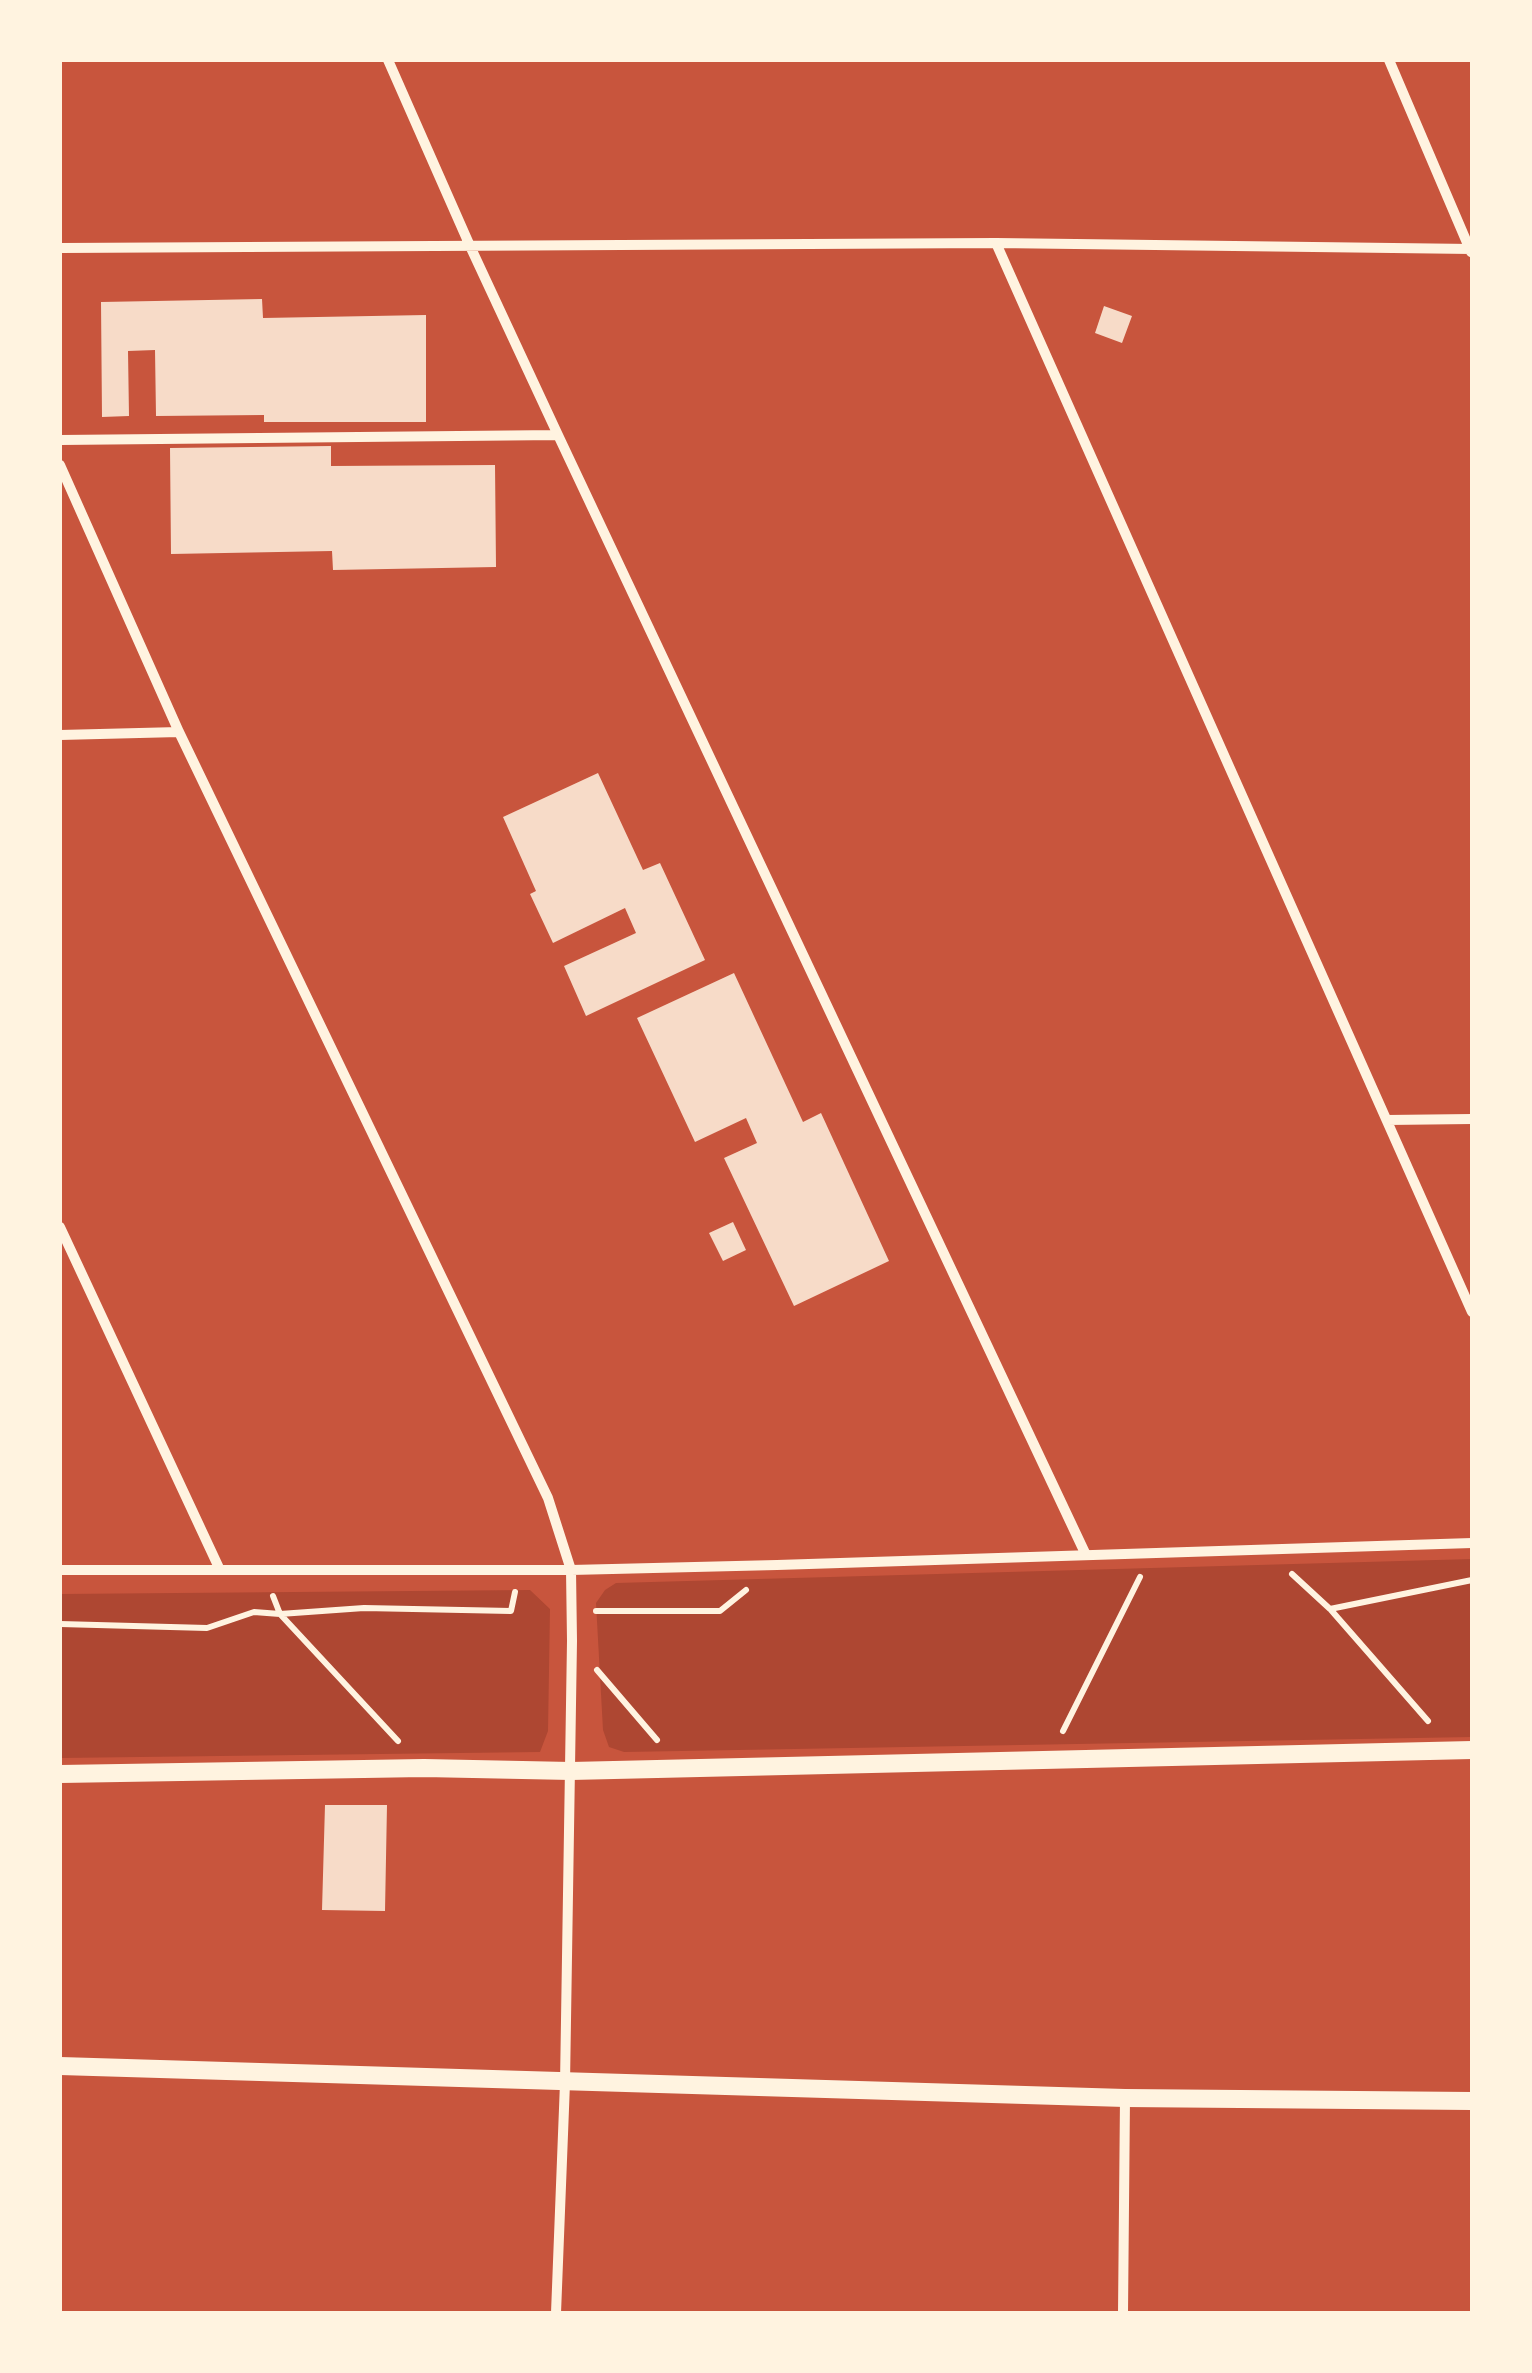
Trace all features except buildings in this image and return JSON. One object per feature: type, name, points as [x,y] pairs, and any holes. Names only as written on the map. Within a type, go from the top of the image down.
[{"type":"street","points":[[388,60],[558,435],[1086,1556]]},
{"type":"street","points":[[60,248],[996,243],[1471,250],[1390,60]]},
{"type":"street","points":[[996,243],[1472,1312]]},
{"type":"street","points":[[60,440],[558,435]]},
{"type":"street","points":[[60,465],[179,732],[548,1498],[571,1570],[565,2083],[556,2313]]},
{"type":"street","points":[[60,735],[179,732]]},
{"type":"street","points":[[1387,1120],[1472,1119]]},
{"type":"street","points":[[60,1227],[220,1570]]},
{"type":"street","points":[[60,1570],[571,1570],[1472,1543]]},
{"type":"street","points":[[60,1774],[424,1768],[571,1771],[1463,1750]]},
{"type":"street","points":[[60,2066],[1125,2098],[1472,2101]]},
{"type":"street","points":[[1123,2313],[1125,2098]]},
{"type":"path","points":[[1266,1550],[1330,1609],[1463,1750]]},
{"type":"path","points":[[1048,1761],[1152,1554]]},
{"type":"path","points":[[570,1611],[720,1611],[777,1566]]},
{"type":"path","points":[[60,1624],[207,1628],[254,1612],[364,1608],[511,1611],[519,1569]]},
{"type":"path","points":[[1330,1609],[1472,1580]]},
{"type":"path","points":[[280,1614],[424,1768]]},
{"type":"path","points":[[572,1641],[681,1768]]},
{"type":"shaded area","points":[[1472,1559],[1472,1737],[624,1752],[609,1747],[603,1730],[596,1603],[616,1583]]},
{"type":"shaded area","points":[[530,1590],[550,1609],[548,1731],[540,1752],[60,1758],[60,1594]]}]
